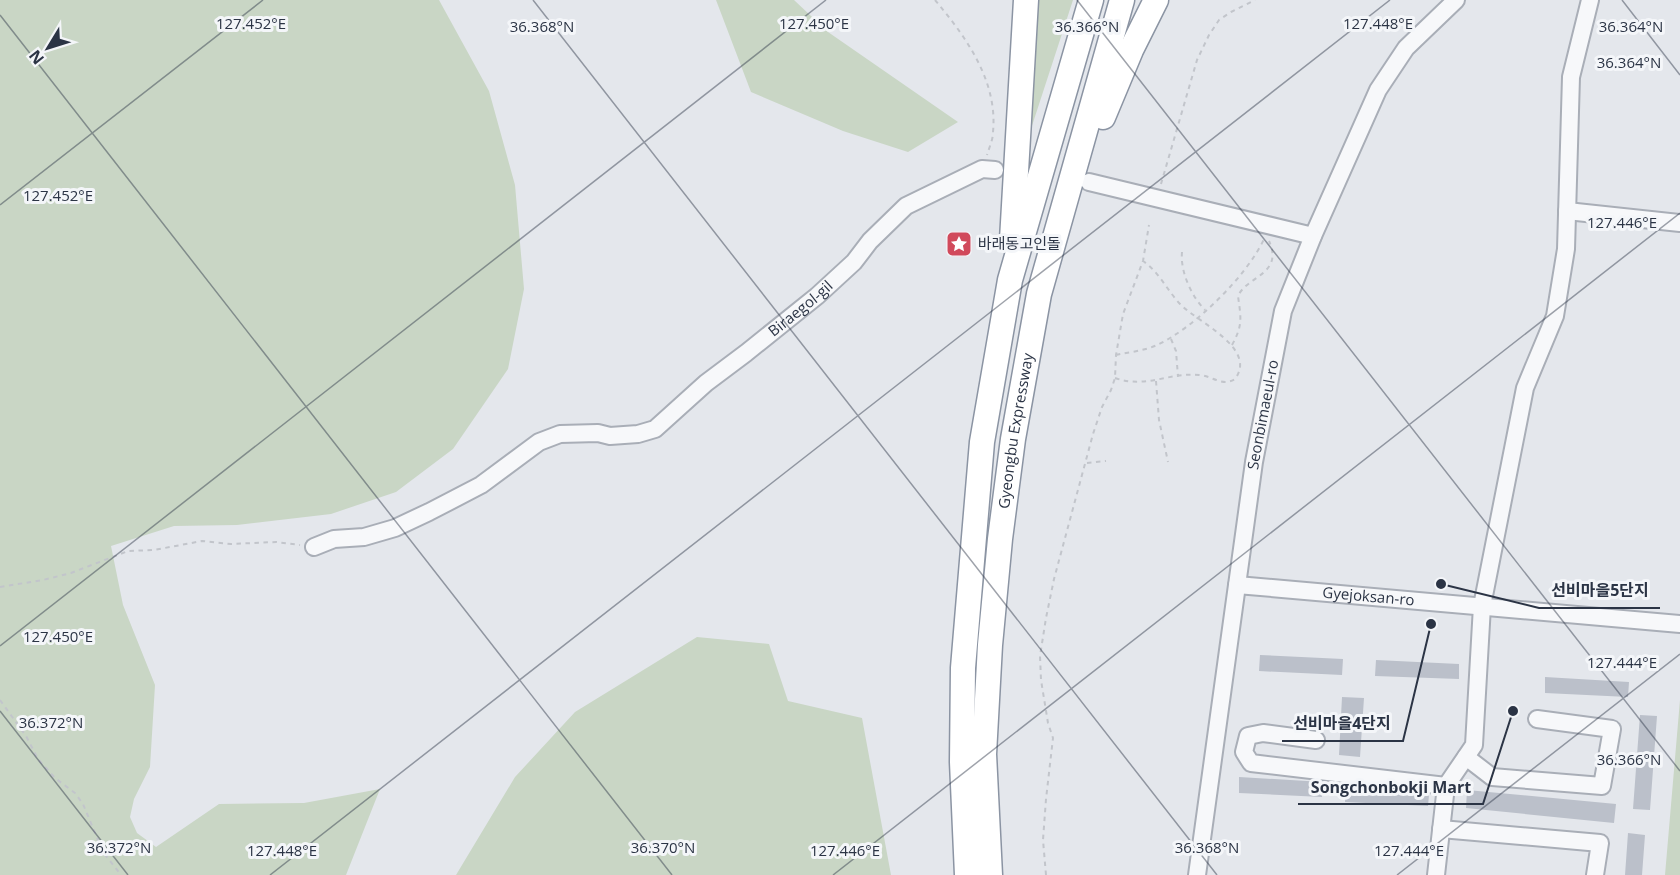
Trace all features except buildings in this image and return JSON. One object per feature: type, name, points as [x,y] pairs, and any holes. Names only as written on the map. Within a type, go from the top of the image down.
[{"type":"highway","points":[[1010,280],[1026,0]]},
{"type":"highway","name":"Gyeongbu Expressway","points":[[967,875],[962,762],[963,668],[982,442],[1010,280],[1091,0]]},
{"type":"highway","name":"Gyeongbu Expressway","points":[[990,875],[984,754],[990,645],[1000,539],[1013,439],[1039,294],[1122,0]]},
{"type":"highway","points":[[1039,294],[1080,172],[1131,50],[1156,0]]},
{"type":"street","name":"Seonbimaeul-ro","points":[[1197,875],[1254,462],[1283,311],[1378,90],[1406,48],[1456,0]]},
{"type":"street","points":[[1436,875],[1446,786],[1474,745],[1482,606],[1525,388],[1555,316],[1566,249],[1571,77],[1590,0]]},
{"type":"street","name":"Biraegol-gil","points":[[314,547],[334,539],[364,537],[395,528],[481,485],[539,442],[560,434],[598,433],[610,436],[638,434],[655,429],[706,383],[817,296],[854,262],[870,241],[906,206],[989,169]]},
{"type":"street","points":[[1089,182],[1313,237]]},
{"type":"street","points":[[1567,211],[1680,223]]},
{"type":"street","name":"Gyejoksan-ro","points":[[1237,585],[1680,624]]},
{"type":"street","points":[[1466,758],[1492,777],[1602,786],[1612,729],[1537,719]]},
{"type":"street","points":[[1316,740],[1263,733],[1248,736],[1244,752],[1251,763],[1446,786]]},
{"type":"street","points":[[1441,829],[1600,843],[1595,875]]},
{"type":"path","points":[[935,0],[976,57],[991,97],[993,133],[989,169]]},
{"type":"path","points":[[1157,199],[1197,60],[1209,35],[1219,20],[1255,0]]},
{"type":"path","points":[[1046,875],[1043,840],[1053,738],[1048,723],[1041,680],[1040,656],[1046,618],[1054,579],[1102,407],[1112,390],[1123,314],[1143,261],[1149,225]]},
{"type":"path","points":[[1116,355],[1155,346],[1192,321],[1234,283],[1265,237],[1270,242],[1273,257],[1262,276],[1239,292],[1242,319],[1232,345]]},
{"type":"path","points":[[1182,252],[1181,261],[1191,291],[1205,310]]},
{"type":"path","points":[[1115,378],[1134,383],[1200,375],[1217,381],[1232,381],[1239,374],[1241,367],[1238,353],[1232,345],[1182,306],[1155,271],[1143,261]]},
{"type":"path","points":[[1170,338],[1176,351],[1178,377]]},
{"type":"path","points":[[1156,381],[1168,462]]},
{"type":"path","points":[[1087,463],[1106,461]]},
{"type":"path","points":[[0,587],[72,573],[128,551],[154,550],[202,541],[231,544],[276,542],[314,547]]},
{"type":"path","points":[[0,700],[26,736],[38,759],[55,778],[75,793],[83,804],[103,852],[121,875]]},
{"type":"green space","points":[[0,0],[439,0],[489,91],[515,185],[524,289],[508,369],[453,449],[396,492],[331,514],[237,525],[174,526],[111,546],[123,605],[155,685],[150,767],[134,799],[130,817],[137,833],[156,847],[219,804],[304,803],[380,789],[346,875],[0,875]]},
{"type":"green space","points":[[716,0],[794,0],[828,32],[958,122],[908,152],[843,131],[751,92]]},
{"type":"green space","points":[[1033,0],[1073,0],[1028,138]]},
{"type":"green space","points":[[697,637],[769,644],[788,701],[862,718],[891,875],[456,875],[515,777],[575,712]]},
{"type":"green space","points":[[1680,700],[1680,875],[1665,875]]},
{"type":"place","name":"바래동고인돌","points":[[959,244]]},
{"type":"place","name":"선비마을5단지","points":[[1441,584]]},
{"type":"place","name":"선비마을4단지","points":[[1431,624]]},
{"type":"place","name":"Songchonbokji Mart","points":[[1513,711]]}]
